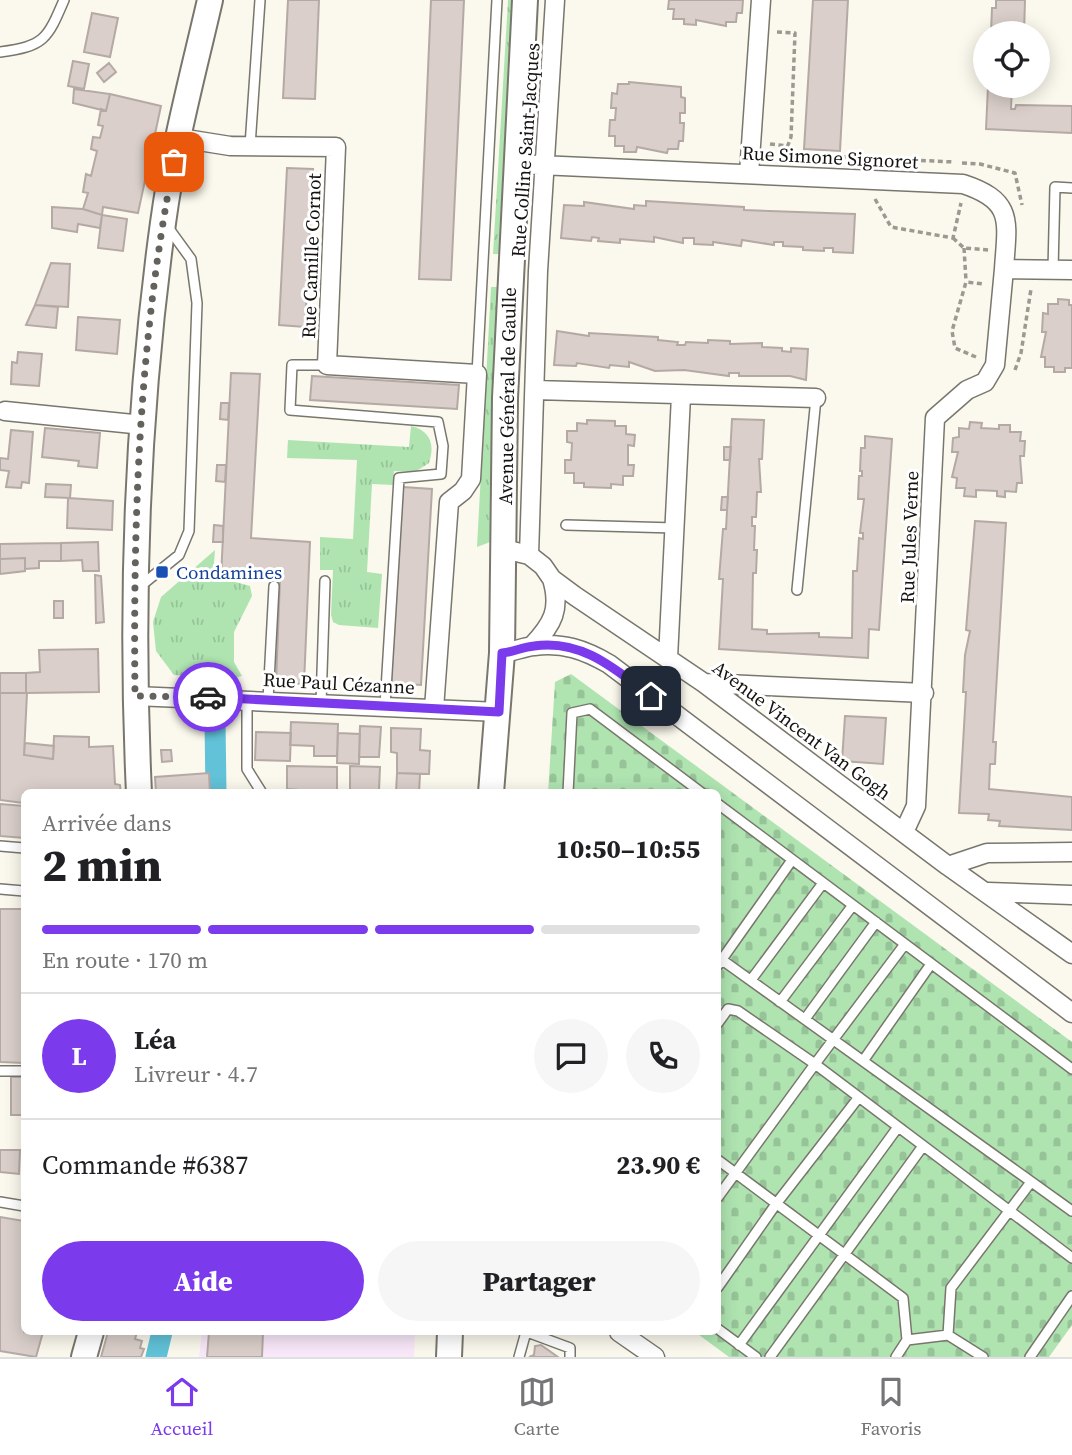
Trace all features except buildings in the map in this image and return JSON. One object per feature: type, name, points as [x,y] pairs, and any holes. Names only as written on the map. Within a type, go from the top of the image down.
[{"type":"main road","points":[[139,789],[134,590],[143,425],[163,220],[209,0]]},
{"type":"main road","name":"Avenue Général de Gaulle","points":[[491,789],[502,653],[505,398],[525,0]]},
{"type":"main road","points":[[84,1357],[90,1335]]},
{"type":"main road","points":[[449,1357],[450,1335]]},
{"type":"street","name":"Rue Colline Saint-Jacques","points":[[529,555],[538,271],[547,165],[555,0]]},
{"type":"street","points":[[748,174],[761,0]]},
{"type":"street","name":"Rue Camille Cornot","points":[[180,138],[250,146],[336,147],[327,365],[477,374]]},
{"type":"street","name":"Rue Simone Signoret","points":[[517,164],[963,184],[996,198],[1004,209],[1007,220],[1004,277]]},
{"type":"street","points":[[995,365],[1004,277],[1072,270]]},
{"type":"street","name":"Rue Jules Verne","points":[[904,832],[916,806],[924,693],[935,418],[967,390],[985,382],[995,365]]},
{"type":"street","points":[[434,709],[449,502],[463,491],[471,479],[477,374]]},
{"type":"street","points":[[535,390],[816,398]]},
{"type":"street","points":[[668,658],[677,528],[681,396]]},
{"type":"street","points":[[5,411],[143,425]]},
{"type":"street","points":[[505,550],[529,555]]},
{"type":"street","name":"Avenue Vincent Van Gogh","points":[[529,555],[543,566],[552,579],[704,683],[948,866],[1072,954]]},
{"type":"street","points":[[532,646],[550,627],[556,609],[557,595],[552,579]]},
{"type":"street","points":[[502,653],[532,646],[582,649],[609,664],[1072,1013]]},
{"type":"street","points":[[704,683],[924,693]]},
{"type":"street","name":"Rue Paul Cézanne","points":[[135,696],[499,712]]},
{"type":"street","points":[[948,866],[987,853],[1072,852]]},
{"type":"street","points":[[988,892],[1072,895]]},
{"type":"street","points":[[623,1335],[655,1357]]},
{"type":"lane","points":[[0,52],[27,48],[47,36],[64,0]]},
{"type":"lane","points":[[250,146],[260,0]]},
{"type":"lane","points":[[477,374],[497,0]]},
{"type":"lane","points":[[1054,270],[1055,187],[1072,188]]},
{"type":"lane","points":[[134,590],[162,572],[178,555],[189,531],[197,303],[191,260],[163,220]]},
{"type":"lane","points":[[327,365],[292,365],[290,410],[438,422],[443,446],[440,474],[399,478],[385,706]]},
{"type":"lane","points":[[797,590],[816,398]]},
{"type":"lane","points":[[566,525],[677,528]]},
{"type":"lane","points":[[321,703],[325,581]]},
{"type":"lane","points":[[268,700],[274,586]]},
{"type":"lane","points":[[247,699],[247,769],[260,789]]},
{"type":"lane","points":[[568,789],[572,713],[590,709],[697,789]]},
{"type":"lane","points":[[721,806],[1072,1069]]},
{"type":"lane","points":[[0,846],[21,848]]},
{"type":"lane","points":[[721,958],[792,860]]},
{"type":"lane","points":[[751,981],[823,883]]},
{"type":"lane","points":[[0,889],[21,891]]},
{"type":"lane","points":[[780,1002],[853,905]]},
{"type":"lane","points":[[805,1019],[876,922]]},
{"type":"lane","points":[[721,1194],[905,944]]},
{"type":"lane","points":[[721,962],[805,1019],[1072,1211]]},
{"type":"lane","points":[[863,1061],[931,964]]},
{"type":"lane","points":[[721,1018],[727,1009],[738,1011],[815,1064],[1072,1258]]},
{"type":"lane","points":[[0,1071],[21,1071]]},
{"type":"lane","points":[[721,1283],[776,1204],[859,1097]]},
{"type":"lane","points":[[739,1345],[898,1127]]},
{"type":"lane","points":[[770,1357],[923,1146]]},
{"type":"lane","points":[[721,1162],[902,1298],[907,1340],[896,1357]]},
{"type":"lane","points":[[948,1335],[951,1288],[1031,1182]]},
{"type":"lane","points":[[0,1202],[21,1206]]},
{"type":"lane","points":[[1030,1357],[1072,1296]]},
{"type":"lane","points":[[721,1331],[756,1357]]},
{"type":"lane","points":[[519,1357],[525,1335]]},
{"type":"lane","points":[[534,1335],[570,1348],[570,1357]]},
{"type":"lane","points":[[907,1340],[948,1335],[983,1357]]},
{"type":"path","points":[[758,30],[795,33],[791,137],[785,154]]},
{"type":"path","points":[[872,179],[875,201],[891,227],[953,238],[964,248],[1005,250]]},
{"type":"path","points":[[953,238],[960,219],[963,184]]},
{"type":"path","points":[[964,248],[966,282],[952,331],[955,348],[1014,372],[1021,353],[1031,287]]},
{"type":"path","points":[[966,282],[1004,277]]},
{"type":"shaded area","points":[[202,1335],[415,1335],[414,1357],[199,1357]]},
{"type":"green space","points":[[508,0],[516,0],[501,254],[493,254]]},
{"type":"green space","points":[[491,287],[499,287],[493,541],[477,547]]},
{"type":"green space","points":[[411,426],[423,431],[430,440],[432,450],[429,463],[415,472],[394,471],[393,485],[372,484],[367,572],[382,574],[378,628],[339,625],[333,622],[331,615],[333,570],[320,570],[320,537],[353,539],[357,460],[287,458],[288,440],[409,447]]},
{"type":"green space","points":[[215,550],[213,576],[250,586],[252,596],[234,632],[234,662],[242,676],[231,679],[174,675],[156,651],[153,622],[161,597]]},
{"type":"green space","points":[[571,674],[1072,1042],[1072,1325],[1049,1357],[729,1357],[699,1335],[721,1335],[721,789],[548,789],[555,682]]},
{"type":"waterway","points":[[215,722],[216,789]]},
{"type":"waterway","points":[[156,1357],[161,1335]]},
{"type":"way so far","points":[[174,162],[163,220],[139,469],[134,590],[135,696],[208,697]]},
{"type":"place","name":"Condamines","points":[[162,572]]},
{"type":"route","points":[[208,697],[499,712],[502,653],[549,645],[582,649],[609,664],[651,696]]}]
